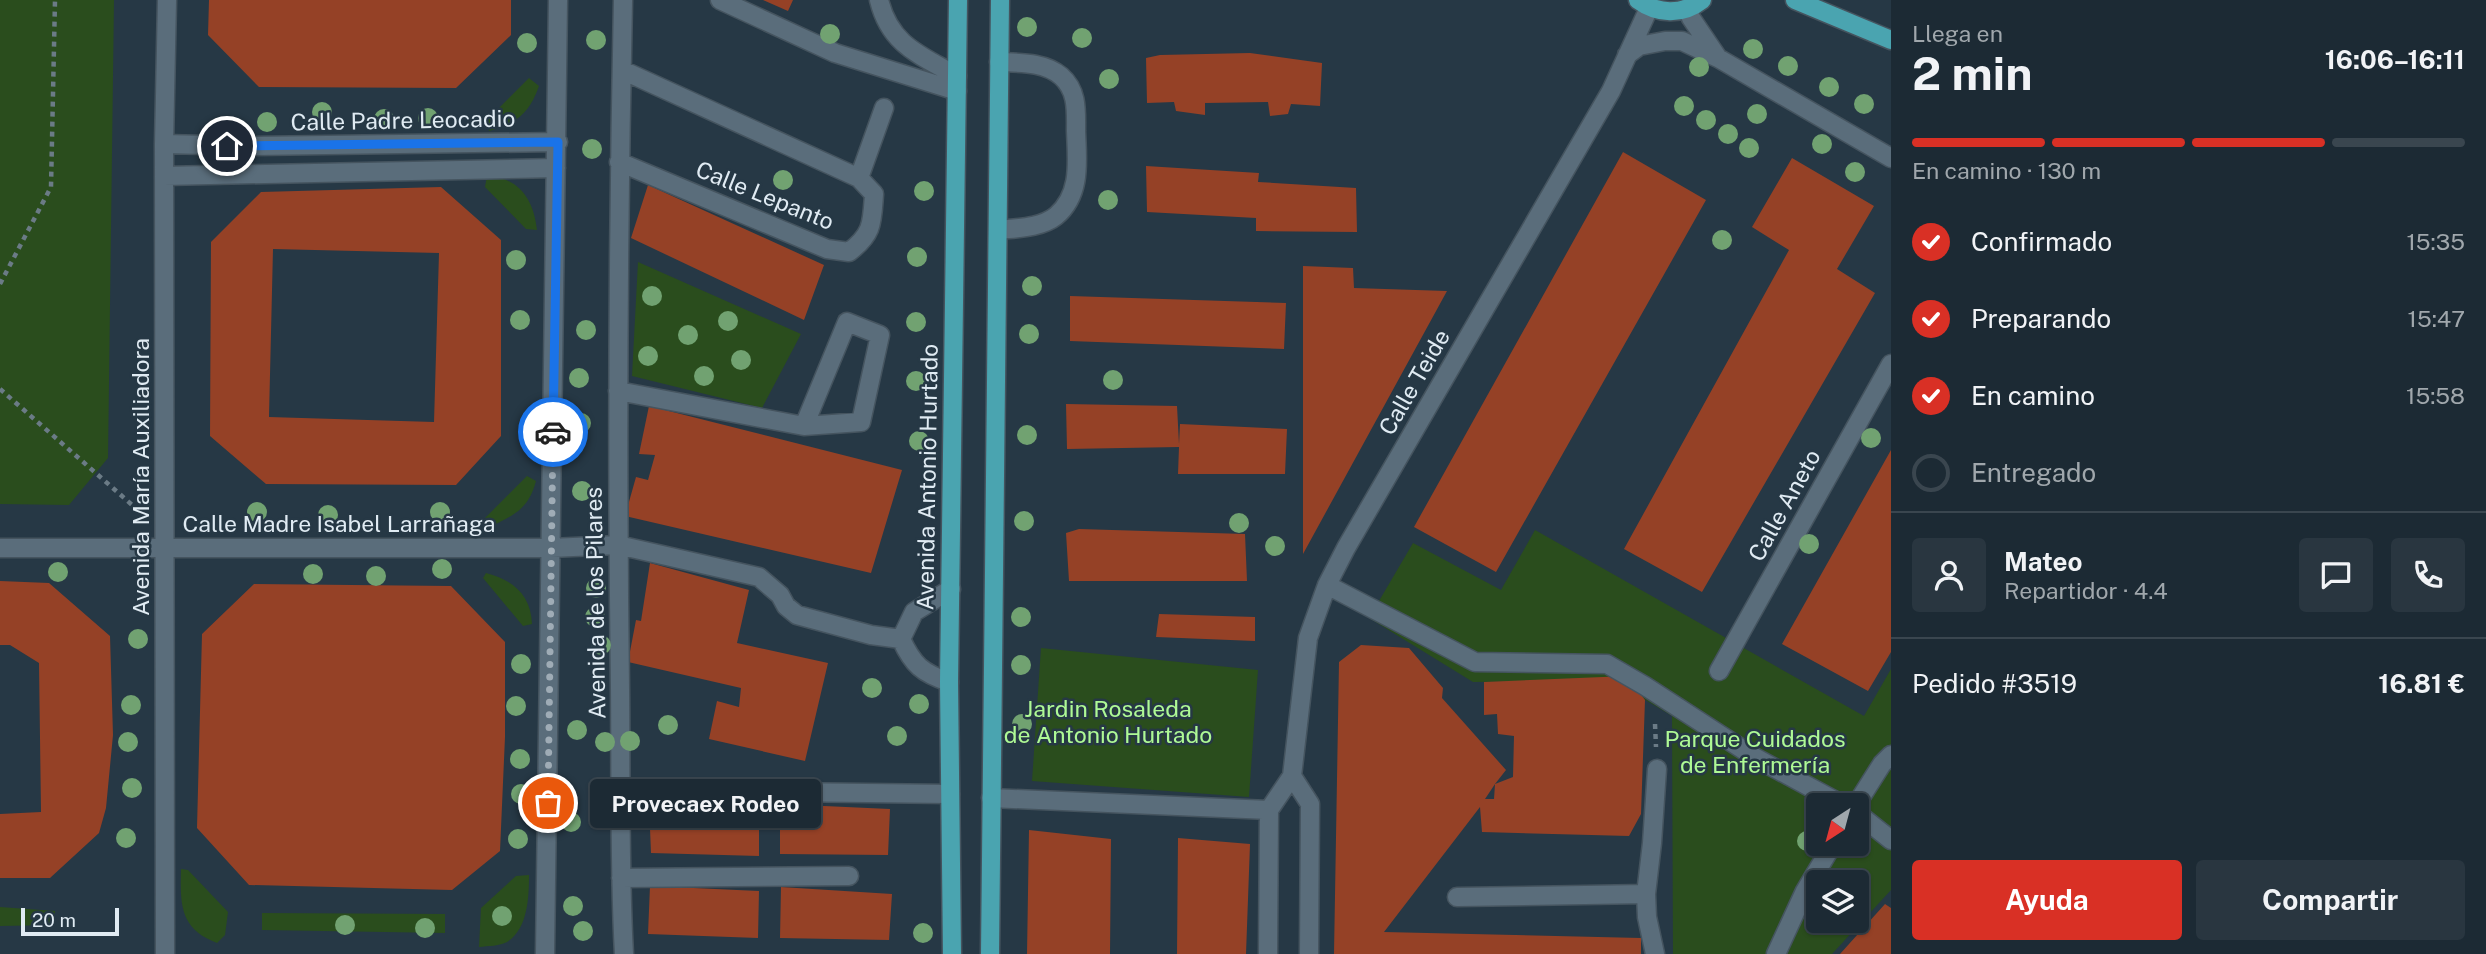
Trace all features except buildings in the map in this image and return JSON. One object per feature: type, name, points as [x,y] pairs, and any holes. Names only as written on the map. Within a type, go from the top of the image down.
[{"type":"main road","name":"Avenida Antonio Hurtado","points":[[953,954],[949,682],[958,0]]},
{"type":"main road","points":[[990,954],[1000,0]]},
{"type":"main road","points":[[1795,0],[1891,40]]},
{"type":"main road","points":[[1643,4],[1664,13],[1694,4]]},
{"type":"street","name":"Avenida María Auxiliadora","points":[[165,954],[164,144],[167,0]]},
{"type":"street","name":"Avenida de los Pilares","points":[[545,954],[558,0]]},
{"type":"street","name":"Avenida de los Pilares","points":[[623,0],[618,545],[624,954]]},
{"type":"street","points":[[720,0],[835,53],[957,83]]},
{"type":"street","points":[[879,0],[886,24],[897,38],[957,83]]},
{"type":"street","name":"Calle Teide","points":[[1292,776],[1308,638],[1328,585],[1346,548],[1611,91],[1638,32],[1643,4]]},
{"type":"street","points":[[1694,4],[1691,18],[1718,58]]},
{"type":"street","points":[[1627,55],[1639,46],[1682,41],[1718,58],[1891,158]]},
{"type":"street","points":[[999,62],[1044,65],[1062,77],[1072,90],[1077,110],[1079,169],[1071,196],[1056,216],[1042,223],[999,230]]},
{"type":"street","points":[[622,71],[859,178],[884,108]]},
{"type":"street","name":"Calle Padre Leocadio","points":[[164,144],[248,146],[558,142]]},
{"type":"street","name":"Calle Lepanto","points":[[620,162],[827,249],[849,252],[865,240],[872,220],[874,194],[859,178]]},
{"type":"street","points":[[164,176],[556,168]]},
{"type":"street","points":[[618,391],[804,426],[861,422],[880,335],[847,322],[804,426]]},
{"type":"street","name":"Calle Aneto","points":[[1719,670],[1891,364]]},
{"type":"street","name":"Calle Madre Isabel Larrañaga","points":[[0,548],[165,541],[551,548],[618,545],[759,578],[797,615],[871,635],[901,639]]},
{"type":"street","points":[[1328,585],[1475,662],[1607,664],[1756,758],[1821,793]]},
{"type":"street","points":[[949,682],[928,675],[910,658],[901,639],[914,611],[950,589]]},
{"type":"street","points":[[1864,793],[1891,755]]},
{"type":"street","points":[[1655,954],[1647,917],[1646,894],[1657,769]]},
{"type":"street","points":[[1268,954],[1269,810],[1292,776],[1310,804],[1309,954]]},
{"type":"street","points":[[621,790],[950,794]]},
{"type":"street","points":[[991,798],[1269,810]]},
{"type":"street","points":[[1869,823],[1891,840]]},
{"type":"street","points":[[1776,954],[1805,891],[1826,856]]},
{"type":"street","points":[[621,878],[849,876]]},
{"type":"street","points":[[1457,897],[1646,894]]},
{"type":"path","points":[[0,284],[51,187],[55,0]]},
{"type":"path","points":[[0,389],[165,541]]},
{"type":"green space","points":[[0,0],[114,0],[108,458],[69,505],[0,504]]},
{"type":"green space","points":[[529,78],[539,86],[531,104],[514,121],[489,131],[486,121]]},
{"type":"green space","points":[[487,176],[508,181],[523,192],[532,209],[537,230],[526,229],[485,187]]},
{"type":"green space","points":[[638,262],[801,334],[762,408],[632,376]]},
{"type":"green space","points":[[527,476],[536,481],[525,505],[490,527],[485,518]]},
{"type":"green space","name":"Parque Cuidados de Enfermería","points":[[1535,530],[1864,716],[1891,669],[1891,890],[1869,914],[1869,870],[1806,870],[1806,933],[1851,933],[1832,954],[1673,954],[1672,716],[1614,681],[1473,682],[1369,618],[1413,543],[1501,590]]},
{"type":"green space","points":[[486,573],[519,590],[528,605],[532,624],[523,626],[483,578]]},
{"type":"green space","name":"Jardin Rosaleda de Antonio Hurtado","points":[[1041,648],[1258,670],[1249,797],[1032,781]]},
{"type":"green space","points":[[181,869],[188,870],[228,912],[225,935],[217,943],[196,931],[189,923],[182,905]]},
{"type":"green space","points":[[529,875],[528,902],[519,929],[507,942],[479,947],[481,908],[516,876]]},
{"type":"green space","points":[[0,907],[55,911],[55,925],[0,926]]},
{"type":"green space","points":[[262,913],[445,914],[445,933],[262,930]]},
{"type":"way so far","points":[[548,803],[553,432]]},
{"type":"place","name":"Provecaex Rodeo","points":[[548,803]]},
{"type":"route","points":[[227,146],[558,142],[553,432]]}]
